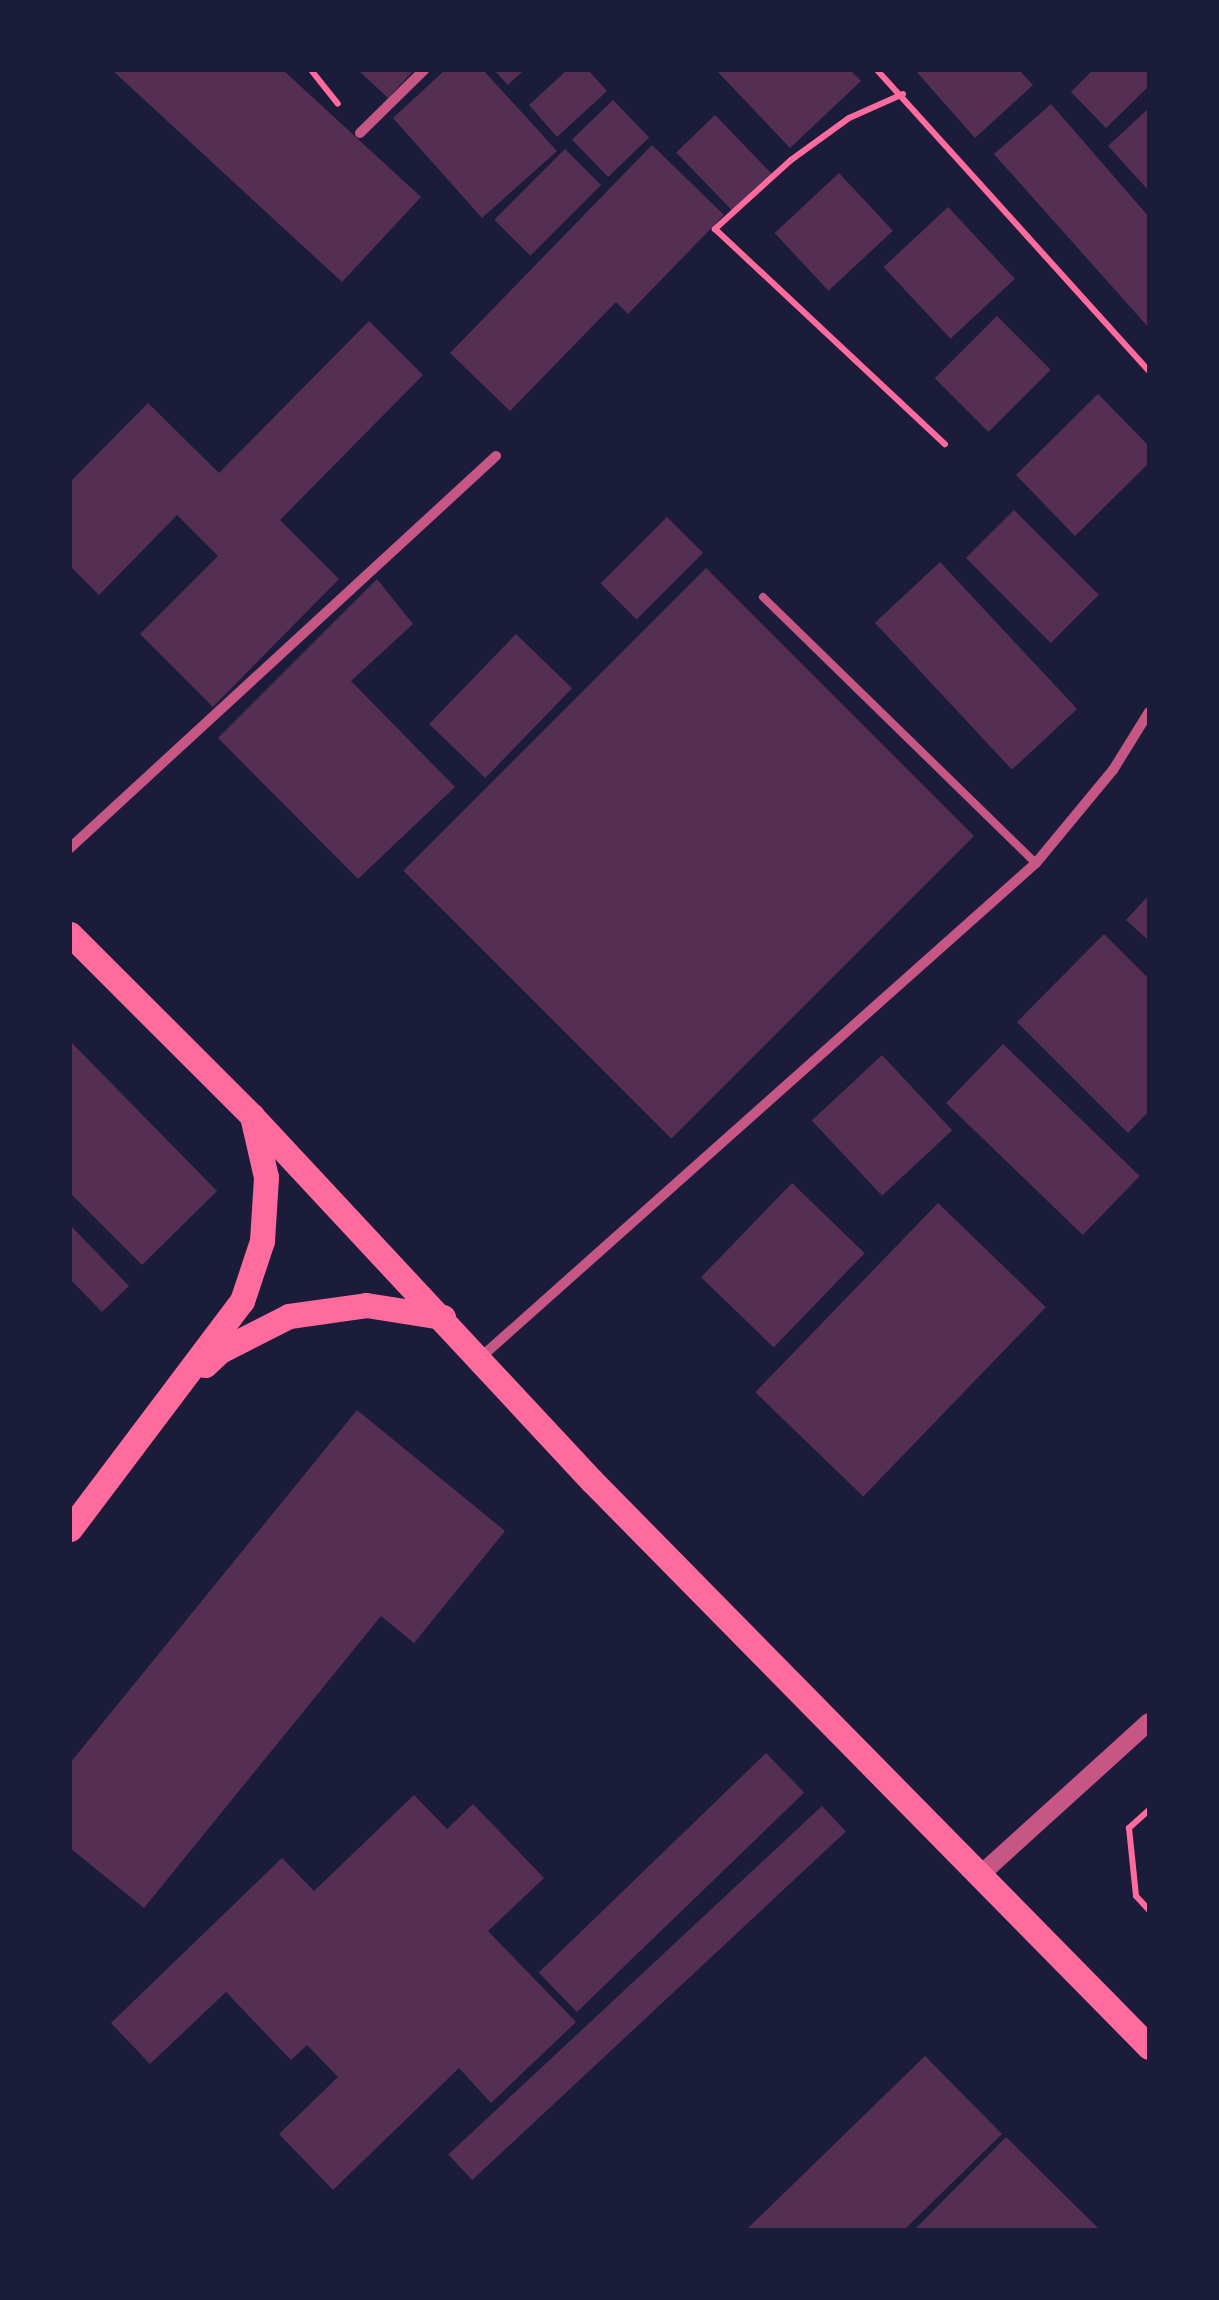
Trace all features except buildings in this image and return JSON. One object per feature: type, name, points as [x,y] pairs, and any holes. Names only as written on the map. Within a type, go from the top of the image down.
[{"type":"main road","points":[[70,934],[252,1115],[480,1358],[1149,2047]]},
{"type":"main road","points":[[70,1529],[242,1301],[262,1240],[266,1177],[252,1115]]},
{"type":"main road","points":[[166,1404],[220,1351],[290,1316],[366,1305],[443,1317]]},
{"type":"street","points":[[360,133],[424,70]]},
{"type":"street","points":[[70,848],[496,456]]},
{"type":"street","points":[[480,1358],[1036,863],[1113,770],[1149,712]]},
{"type":"street","points":[[979,1876],[1149,1722]]},
{"type":"lane","points":[[762,597],[1036,863]]},
{"type":"path","points":[[877,70],[1149,371]]},
{"type":"path","points":[[902,94],[849,118],[792,160],[715,229],[945,444]]},
{"type":"path","points":[[1149,1810],[1129,1828],[1136,1896],[1149,1910]]}]
